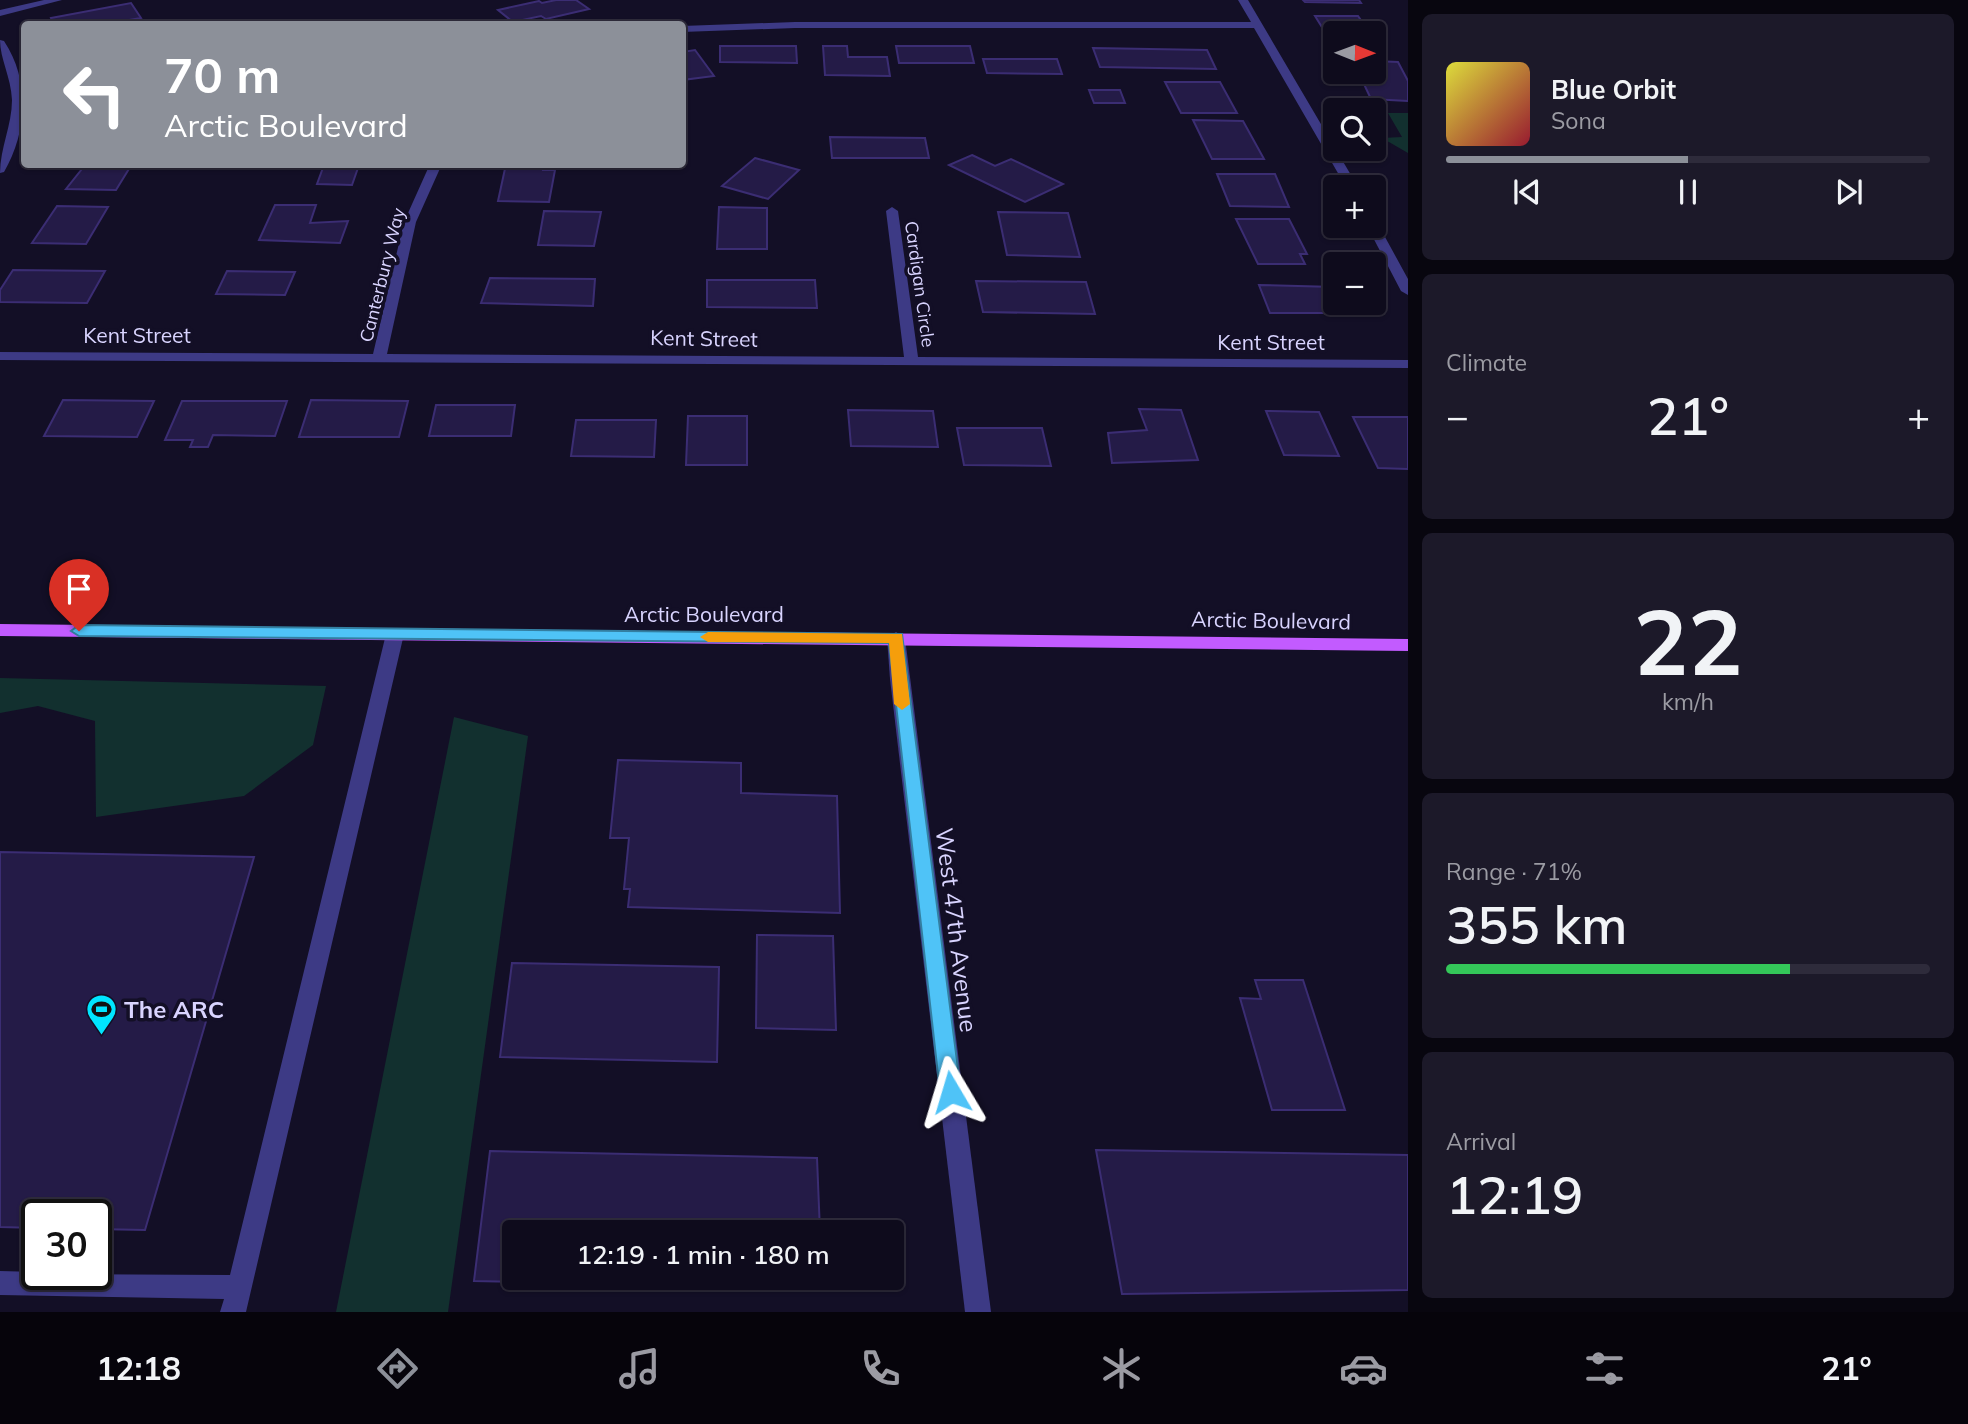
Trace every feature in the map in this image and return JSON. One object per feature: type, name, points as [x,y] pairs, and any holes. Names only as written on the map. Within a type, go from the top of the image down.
[{"type":"main road","name":"Arctic Boulevard","points":[[0,629],[1408,645]]},
{"type":"street","points":[[0,13],[57,0]]},
{"type":"street","points":[[1243,0],[1345,175]]},
{"type":"street","points":[[686,29],[809,25],[1256,25]]},
{"type":"street","points":[[0,43],[10,54],[18,91],[10,152],[0,169]]},
{"type":"street","name":"Canterbury Way","points":[[380,356],[410,222],[434,168]]},
{"type":"street","name":"Cardigan Circle","points":[[892,211],[912,361]]},
{"type":"street","points":[[1379,238],[1408,291]]},
{"type":"street","name":"Kent Street","points":[[0,356],[1408,363]]},
{"type":"street","points":[[233,1312],[395,634]]},
{"type":"street","name":"West 47th Avenue","points":[[896,638],[978,1312]]},
{"type":"street","points":[[0,1283],[239,1287]]},
{"type":"green space","points":[[1388,113],[1408,113],[1408,153],[1386,140],[1386,138],[1402,137]]},
{"type":"green space","points":[[0,678],[326,686],[313,745],[244,796],[96,817],[95,721],[38,706],[0,713]]},
{"type":"green space","points":[[454,717],[528,736],[448,1312],[336,1312]]},
{"type":"building","points":[[576,0],[589,9],[546,19],[541,16],[518,21],[512,21],[498,10],[539,1]]},
{"type":"building","points":[[1303,0],[1359,0],[1361,3],[1305,2]]},
{"type":"building","points":[[131,3],[141,18],[123,21],[52,21],[51,18]]},
{"type":"building","points":[[1315,16],[1358,16],[1362,21],[1323,21],[1323,29]]},
{"type":"building","points":[[720,46],[796,46],[797,63],[720,62]]},
{"type":"building","points":[[823,46],[847,46],[848,57],[887,57],[890,76],[825,75]]},
{"type":"building","points":[[896,46],[970,46],[974,63],[899,63]]},
{"type":"building","points":[[1093,48],[1207,50],[1216,69],[1100,67]]},
{"type":"building","points":[[695,50],[714,76],[686,80],[686,51]]},
{"type":"building","points":[[983,59],[1057,59],[1062,74],[987,73]]},
{"type":"building","points":[[1386,62],[1398,62],[1408,81],[1408,101],[1371,98],[1364,84],[1386,84]]},
{"type":"building","points":[[1165,82],[1220,82],[1237,113],[1181,113]]},
{"type":"building","points":[[1089,90],[1120,90],[1125,103],[1094,103]]},
{"type":"building","points":[[1193,120],[1243,121],[1264,159],[1212,159]]},
{"type":"building","points":[[830,137],[925,138],[929,158],[832,158]]},
{"type":"building","points":[[972,155],[995,166],[1011,159],[1063,184],[1025,202],[949,165]]},
{"type":"building","points":[[755,158],[799,170],[768,199],[722,186]]},
{"type":"building","points":[[83,168],[130,168],[116,190],[66,189]]},
{"type":"building","points":[[323,168],[358,168],[352,185],[317,184]]},
{"type":"building","points":[[505,168],[555,170],[549,202],[498,201]]},
{"type":"building","points":[[1217,174],[1275,174],[1289,207],[1230,206]]},
{"type":"building","points":[[275,205],[316,205],[310,223],[348,221],[340,243],[259,240]]},
{"type":"building","points":[[57,206],[108,207],[86,244],[32,243]]},
{"type":"building","points":[[719,207],[767,208],[767,249],[717,249]]},
{"type":"building","points":[[544,211],[601,212],[594,246],[538,245]]},
{"type":"building","points":[[998,212],[1068,213],[1080,257],[1007,255]]},
{"type":"building","points":[[1236,219],[1289,219],[1307,254],[1300,254],[1305,264],[1258,264]]},
{"type":"building","points":[[13,270],[105,271],[87,303],[0,302],[0,290]]},
{"type":"building","points":[[227,271],[295,272],[285,295],[216,294]]},
{"type":"building","points":[[490,278],[595,279],[593,306],[481,303]]},
{"type":"building","points":[[707,280],[815,280],[817,308],[707,307]]},
{"type":"building","points":[[976,281],[1086,282],[1095,314],[983,312]]},
{"type":"building","points":[[1259,285],[1323,287],[1323,313],[1270,313]]},
{"type":"building","points":[[63,400],[154,401],[137,437],[44,436]]},
{"type":"building","points":[[311,400],[408,401],[399,437],[299,437]]},
{"type":"building","points":[[182,401],[287,401],[275,436],[213,435],[208,447],[190,447],[193,440],[165,440]]},
{"type":"building","points":[[436,405],[515,405],[511,436],[429,436]]},
{"type":"building","points":[[1139,409],[1181,410],[1198,460],[1112,463],[1108,433],[1147,430]]},
{"type":"building","points":[[848,410],[933,411],[938,447],[851,446]]},
{"type":"building","points":[[1266,411],[1319,412],[1339,456],[1284,455]]},
{"type":"building","points":[[688,416],[747,416],[747,465],[686,465]]},
{"type":"building","points":[[1353,417],[1408,417],[1408,469],[1378,468]]},
{"type":"building","points":[[576,420],[656,420],[654,457],[571,456]]},
{"type":"building","points":[[957,428],[1042,428],[1051,466],[964,465]]},
{"type":"building","points":[[618,760],[741,763],[741,793],[837,796],[840,913],[628,907],[630,889],[624,889],[629,838],[610,838]]},
{"type":"building","name":"The ARC","points":[[0,852],[254,857],[145,1230],[112,1229],[112,1199],[21,1199],[21,1228],[0,1227]]},
{"type":"building","points":[[757,935],[833,936],[836,1030],[756,1028]]},
{"type":"building","points":[[512,963],[719,967],[717,1062],[500,1057]]},
{"type":"building","points":[[1255,980],[1303,980],[1345,1110],[1272,1110],[1240,998],[1261,999]]},
{"type":"building","points":[[1096,1150],[1408,1155],[1408,1290],[1122,1294]]},
{"type":"building","points":[[490,1151],[817,1158],[820,1220],[502,1220],[502,1282],[474,1281]]},
{"type":"slow traffic","points":[[708,637],[896,638],[902,704]]},
{"type":"place","name":"The ARC","points":[[101,1036]]},
{"type":"route","points":[[79,631],[896,638],[951,1092]]}]
